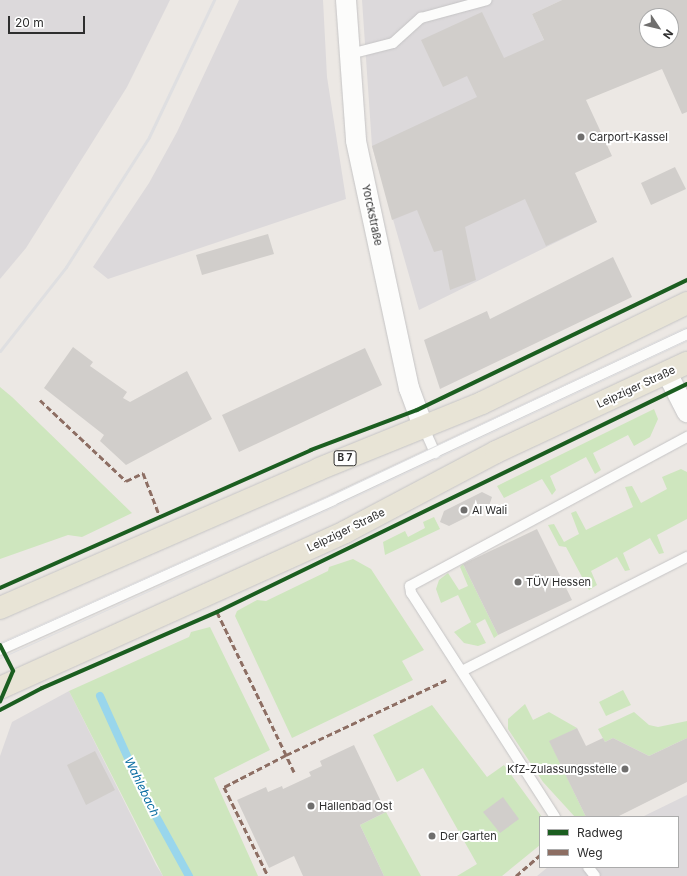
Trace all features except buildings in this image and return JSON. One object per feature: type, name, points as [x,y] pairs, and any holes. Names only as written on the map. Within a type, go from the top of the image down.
[{"type":"main road","name":"B 7","points":[[0,608],[423,426],[482,404],[687,303]]},
{"type":"main road","name":"Leipziger Straße","points":[[0,688],[344,532],[496,452],[687,363]]},
{"type":"street","name":"Yorckstraße","points":[[346,0],[356,141],[409,388],[423,426]]},
{"type":"street","points":[[667,373],[687,412]]},
{"type":"lane","points":[[350,54],[393,43],[421,18],[488,0]]},
{"type":"lane","points":[[0,650],[435,453],[687,334]]},
{"type":"lane","points":[[423,426],[435,453]]},
{"type":"lane","points":[[554,816],[464,670],[411,592],[410,586],[687,437]]},
{"type":"lane","points":[[464,670],[687,557]]},
{"type":"lane","points":[[589,868],[595,876]]},
{"type":"shaded area","points":[[0,0],[170,0],[127,87],[26,248],[0,279]]},
{"type":"shaded area","points":[[239,0],[323,0],[327,77],[346,199],[108,279],[93,267],[149,183],[177,132]]},
{"type":"shaded area","points":[[362,0],[562,0],[532,14],[574,106],[549,118],[597,222],[419,310],[372,146]]},
{"type":"shaded area","points":[[69,691],[156,865],[163,876],[0,876],[0,756],[12,722]]},
{"type":"shaded area","points":[[687,795],[687,876],[537,876],[547,868],[679,868],[679,816],[644,816]]},
{"type":"green space","points":[[0,387],[132,513],[82,537],[68,535],[0,559]]},
{"type":"green space","points":[[654,409],[658,419],[650,437],[634,446],[628,435],[593,453],[601,470],[595,474],[586,457],[550,476],[556,490],[552,495],[542,479],[504,498],[497,486]]},
{"type":"green space","points":[[681,469],[687,472],[687,519],[657,535],[664,553],[659,554],[650,538],[623,553],[630,570],[625,571],[617,557],[591,571],[597,585],[589,590],[566,547],[559,546],[548,525],[554,524],[564,542],[579,534],[571,513],[576,511],[586,530],[633,507],[625,487],[632,486],[641,503],[667,489],[662,477]]},
{"type":"green space","points":[[434,517],[440,529],[385,555],[383,542],[405,531],[408,537],[425,528],[423,522]]},
{"type":"green space","points":[[353,559],[371,569],[424,650],[402,661],[413,680],[292,738],[235,616],[237,611],[257,600],[266,601],[328,571],[329,567]]},
{"type":"green space","points":[[463,564],[498,635],[494,638],[485,619],[476,624],[486,643],[478,646],[464,643],[454,632],[471,622],[458,595],[441,603],[436,589],[439,580],[448,573],[459,590],[468,586],[460,567]]},
{"type":"green space","points":[[210,627],[270,750],[214,778],[258,876],[163,876],[69,691],[189,637],[191,632]]},
{"type":"green space","points":[[623,690],[631,705],[606,716],[599,702]]},
{"type":"green space","points":[[525,704],[533,720],[549,712],[577,728],[550,742],[586,816],[574,816],[543,782],[508,729],[508,719]]},
{"type":"green space","points":[[432,705],[487,777],[504,765],[541,816],[539,816],[539,846],[502,876],[457,876],[477,864],[423,768],[397,782],[373,735]]},
{"type":"green space","points":[[634,712],[649,725],[658,727],[687,721],[687,738],[649,756],[613,738],[605,742],[598,729]]},
{"type":"green space","points":[[386,812],[421,876],[384,876],[360,825]]},
{"type":"waterway","name":"Wahlebach","points":[[100,696],[147,800],[189,876]]},
{"type":"tram line","points":[[0,643],[331,495],[687,327]]},
{"type":"tram line","points":[[0,658],[266,538],[687,340]]},
{"type":"railway","points":[[0,351],[66,267],[149,137],[214,0]]},
{"type":"marked path","points":[[40,400],[126,481],[143,473],[160,517]]},
{"type":"marked path","points":[[217,612],[286,755],[224,787],[268,876]]},
{"type":"marked path","points":[[294,772],[286,755],[446,680]]},
{"type":"marked path","points":[[516,876],[539,856]]},
{"type":"cycle path","points":[[0,588],[311,450],[417,410],[687,280]]},
{"type":"cycle path","points":[[0,710],[42,688],[217,612],[687,384]]},
{"type":"cycle path","points":[[0,645],[13,671],[0,701]]},
{"type":"place","name":"Carport-Kassel","points":[[581,137]]},
{"type":"place","name":"Al Wali","points":[[464,510]]},
{"type":"place","name":"TÜV Hessen","points":[[518,582]]},
{"type":"place","name":"KfZ-Zulassungsstelle","points":[[625,769]]},
{"type":"place","name":"Hallenbad Ost","points":[[311,806]]},
{"type":"place","name":"Der Garten","points":[[432,836]]}]
